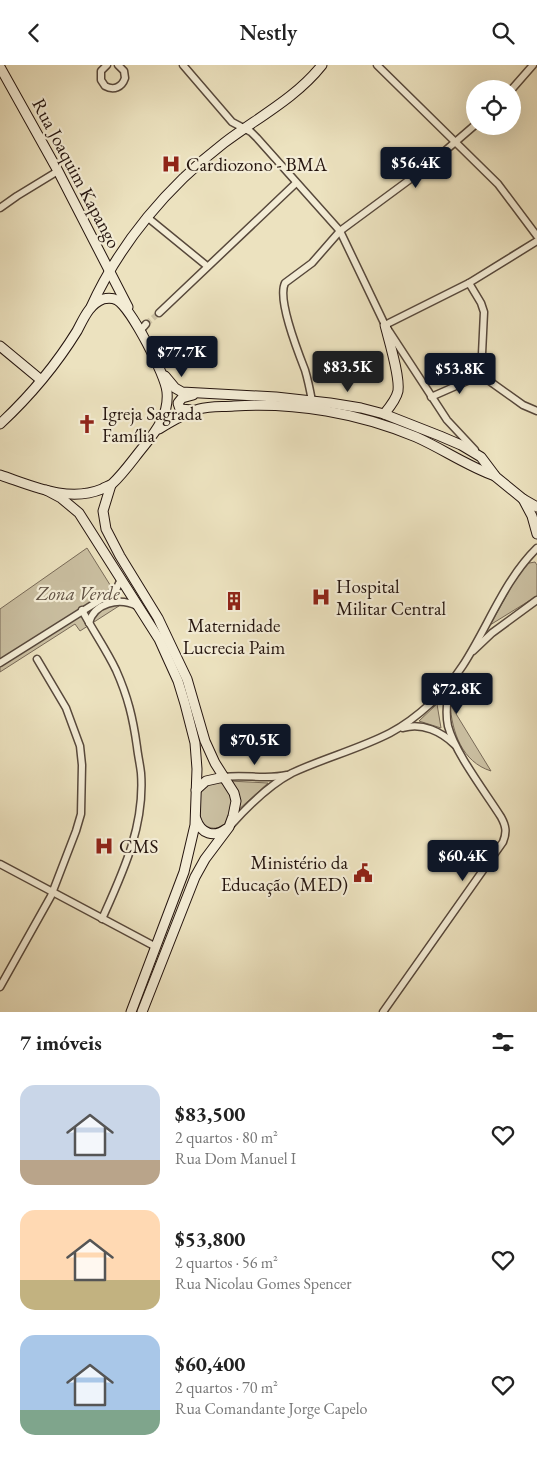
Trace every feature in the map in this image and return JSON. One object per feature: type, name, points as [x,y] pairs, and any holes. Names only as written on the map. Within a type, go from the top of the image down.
[{"type":"street","points":[[106,65],[101,71],[100,76],[103,84],[109,88],[116,88],[124,82],[125,74],[121,66]]},
{"type":"street","points":[[183,65],[232,122],[251,132],[257,138],[340,231],[385,325],[447,420],[481,457],[496,477],[523,499],[537,507]]},
{"type":"street","points":[[0,424],[41,380],[64,351],[90,309],[110,269],[147,217],[191,171],[223,144],[289,97],[322,65]]},
{"type":"street","points":[[377,65],[503,190],[537,236]]},
{"type":"street","points":[[520,80],[533,65]]},
{"type":"street","name":"Rua Joaquim Kapango","points":[[0,67],[141,327]]},
{"type":"street","points":[[312,401],[305,370],[299,358],[290,329],[283,286],[288,279],[312,263],[340,231],[403,185],[466,134]]},
{"type":"street","points":[[0,208],[58,171]]},
{"type":"street","points":[[159,313],[296,183]]},
{"type":"street","points":[[147,217],[207,266]]},
{"type":"street","points":[[385,325],[469,283],[537,241]]},
{"type":"street","points":[[469,283],[484,312],[481,375]]},
{"type":"street","points":[[90,309],[99,301],[113,298],[120,301],[141,327],[167,392],[164,417],[158,429],[111,485],[104,511],[106,529],[120,556],[158,618],[187,679],[205,741],[215,763],[234,793],[236,801],[234,816],[229,827],[218,834],[210,834],[204,831],[198,825],[195,816]]},
{"type":"street","points":[[384,415],[398,391],[397,378],[385,325]]},
{"type":"street","points":[[0,346],[41,380]]},
{"type":"street","points":[[160,371],[182,392],[312,401],[346,405],[384,415],[461,445],[481,457]]},
{"type":"street","points":[[431,397],[481,375]]},
{"type":"street","points":[[481,375],[523,405],[537,411]]},
{"type":"street","points":[[198,394],[185,397],[178,403],[180,409],[184,411],[206,407],[268,405],[329,412],[358,418],[388,426],[417,438],[496,477]]},
{"type":"street","points":[[158,429],[177,417],[197,409]]},
{"type":"street","points":[[0,475],[61,498],[79,513],[159,639],[178,681],[195,743],[197,769],[195,825],[184,872],[131,1012]]},
{"type":"street","points":[[46,491],[82,495],[111,485]]},
{"type":"street","points":[[523,499],[532,516],[537,534]]},
{"type":"street","points":[[390,733],[415,717],[452,682],[515,575],[537,548]]},
{"type":"street","points":[[0,663],[116,590],[120,584],[121,577]]},
{"type":"street","points":[[89,623],[95,611],[112,603],[128,601],[138,607]]},
{"type":"street","points":[[466,659],[492,633],[537,601]]},
{"type":"street","points":[[82,610],[108,655],[128,699],[134,723],[141,772],[141,806],[138,827],[126,866],[102,919]]},
{"type":"street","points":[[0,987],[52,892],[81,814],[82,765],[80,747],[66,708],[37,659]]},
{"type":"street","points":[[383,1012],[467,895],[506,835],[506,828],[501,817],[457,748],[451,734],[447,718],[447,702],[452,682]]},
{"type":"street","points":[[196,790],[206,781],[224,777],[265,778],[291,774],[408,726],[428,728],[444,735],[457,748]]},
{"type":"street","points":[[142,1012],[195,877],[205,859],[229,827],[253,802],[291,774]]},
{"type":"street","points":[[0,864],[156,947]]},
{"type":"street","points":[[148,1012],[150,993]]},
{"type":"green space","name":"Zona Verde","points":[[87,548],[122,604],[80,631],[75,624],[0,672],[0,609]]},
{"type":"green space","points":[[535,562],[537,565],[537,596],[490,625],[524,564]]},
{"type":"green space","points":[[437,704],[441,728],[419,721]]},
{"type":"green space","points":[[450,704],[491,771],[473,761],[460,745],[453,725]]},
{"type":"green space","points":[[229,781],[268,783],[237,811]]},
{"type":"green space","points":[[219,782],[227,786],[235,800],[225,825],[210,828],[197,819],[200,787]]},
{"type":"tunnel","points":[[146,324],[159,313]]},
{"type":"place","name":"Cardiozono - BMA","points":[[171,164]]},
{"type":"place","name":"Igreja Sagrada Família","points":[[87,424]]},
{"type":"place","name":"Hospital Militar Central","points":[[321,597]]},
{"type":"place","name":"Maternidade Lucrecia Paim","points":[[234,601]]},
{"type":"place","name":"CMS","points":[[104,846]]},
{"type":"place","name":"Ministério da Educação (MED)","points":[[363,873]]}]
